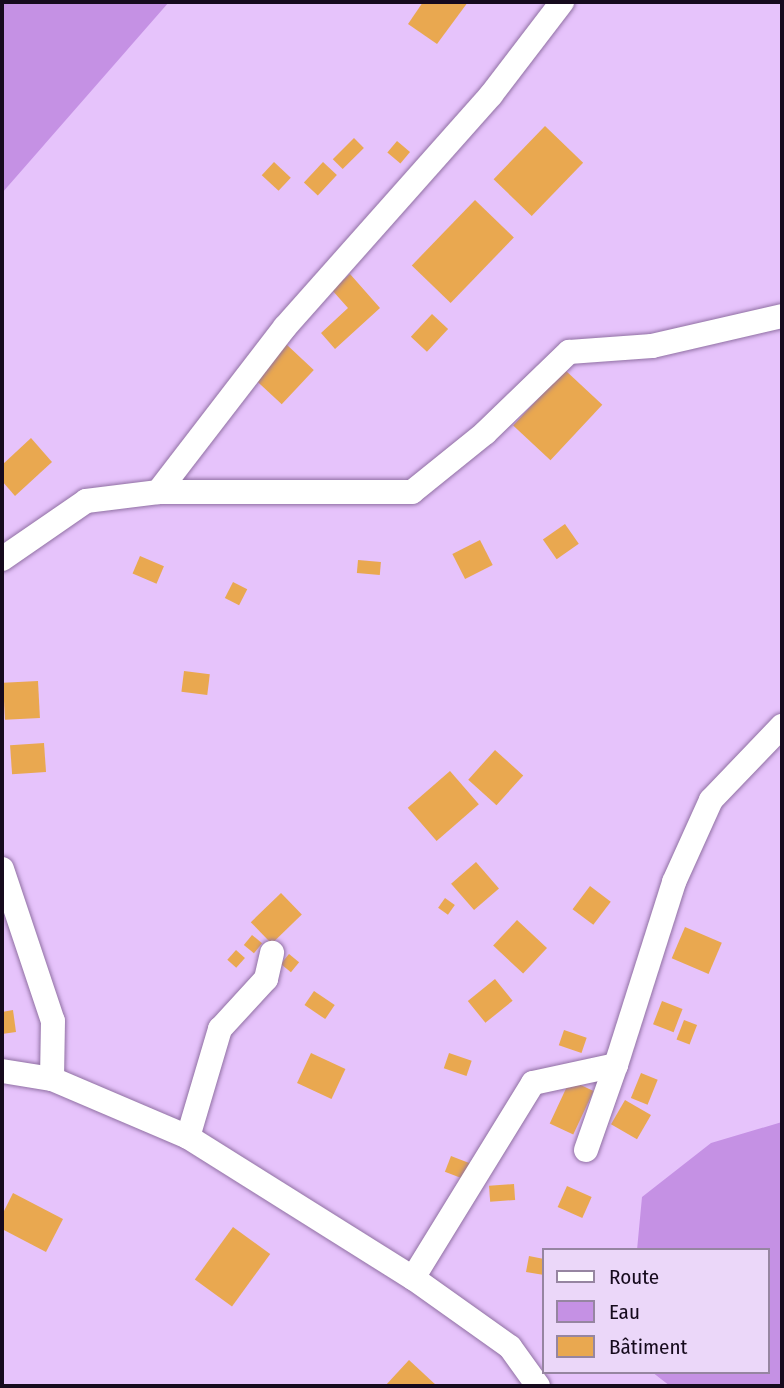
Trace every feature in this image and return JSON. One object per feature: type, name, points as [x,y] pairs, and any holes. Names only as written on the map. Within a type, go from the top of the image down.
[{"type":"street","points":[[158,492],[285,327],[491,94],[562,2]]},
{"type":"street","points":[[2,559],[86,501],[158,492],[412,492],[485,433],[569,352],[652,346],[782,316]]},
{"type":"street","points":[[586,1150],[674,882],[711,800],[782,726]]},
{"type":"street","points":[[2,869],[53,1021],[52,1079]]},
{"type":"street","points":[[188,1137],[220,1029],[266,979],[272,953]]},
{"type":"street","points":[[413,1278],[533,1083],[616,1065]]},
{"type":"street","points":[[2,1071],[52,1079],[188,1137],[413,1278],[510,1347],[538,1386]]},
{"type":"water","points":[[2,2],[169,2],[2,193]]},
{"type":"water","points":[[782,1122],[782,1386],[670,1386],[655,1374],[770,1374],[770,1248],[637,1248],[642,1197],[711,1143]]},
{"type":"building","points":[[423,2],[468,2],[437,44],[408,24]]},
{"type":"building","points":[[545,126],[583,163],[532,216],[494,179]]},
{"type":"building","points":[[354,138],[364,148],[343,169],[333,159]]},
{"type":"building","points":[[397,141],[410,152],[400,163],[387,152]]},
{"type":"building","points":[[274,162],[291,178],[279,191],[262,175]]},
{"type":"building","points":[[323,162],[337,175],[318,195],[304,182]]},
{"type":"building","points":[[475,200],[514,238],[451,303],[412,265]]},
{"type":"building","points":[[350,274],[380,308],[335,349],[321,333],[348,308],[332,290]]},
{"type":"building","points":[[432,314],[448,329],[427,352],[411,337]]},
{"type":"building","points":[[286,344],[314,370],[282,404],[254,378]]},
{"type":"building","points":[[565,370],[602,405],[550,460],[513,426]]},
{"type":"building","points":[[31,438],[52,462],[15,496],[2,481],[2,465]]},
{"type":"building","points":[[565,524],[579,544],[557,559],[543,539]]},
{"type":"building","points":[[480,540],[493,565],[465,579],[452,554]]},
{"type":"building","points":[[140,556],[164,566],[157,584],[133,573]]},
{"type":"building","points":[[358,560],[381,562],[380,575],[357,573]]},
{"type":"building","points":[[233,582],[247,589],[239,605],[225,598]]},
{"type":"building","points":[[184,671],[210,674],[207,695],[181,692]]},
{"type":"building","points":[[38,681],[40,718],[5,720],[3,683]]},
{"type":"building","points":[[44,743],[46,772],[12,774],[10,745]]},
{"type":"building","points":[[495,750],[523,775],[496,805],[468,780]]},
{"type":"building","points":[[450,771],[479,804],[437,841],[408,808]]},
{"type":"building","points":[[476,862],[499,888],[474,910],[451,884]]},
{"type":"building","points":[[590,886],[611,902],[593,925],[573,909]]},
{"type":"building","points":[[281,893],[302,915],[272,944],[251,922]]},
{"type":"building","points":[[445,898],[455,905],[448,915],[438,908]]},
{"type":"building","points":[[517,920],[547,948],[523,974],[493,946]]},
{"type":"building","points":[[685,927],[722,943],[709,974],[672,958]]},
{"type":"building","points":[[252,935],[262,943],[254,953],[244,945]]},
{"type":"building","points":[[236,950],[245,958],[236,968],[227,960]]},
{"type":"building","points":[[289,954],[299,962],[291,972],[281,964]]},
{"type":"building","points":[[495,979],[513,1001],[485,1023],[468,1001]]},
{"type":"building","points":[[314,991],[335,1005],[325,1019],[304,1005]]},
{"type":"building","points":[[662,1001],[683,1009],[674,1032],[653,1024]]},
{"type":"building","points":[[13,1010],[16,1032],[2,1034],[2,1012]]},
{"type":"building","points":[[684,1020],[697,1025],[690,1045],[676,1040]]},
{"type":"building","points":[[564,1030],[587,1038],[581,1053],[559,1045]]},
{"type":"building","points":[[311,1053],[345,1069],[331,1099],[297,1083]]},
{"type":"building","points":[[449,1053],[472,1061],[466,1076],[444,1068]]},
{"type":"building","points":[[641,1073],[658,1080],[648,1105],[631,1098]]},
{"type":"building","points":[[570,1080],[594,1091],[573,1134],[550,1124]]},
{"type":"building","points":[[625,1100],[651,1115],[637,1139],[611,1124]]},
{"type":"building","points":[[451,1156],[474,1165],[468,1181],[445,1172]]},
{"type":"building","points":[[514,1184],[515,1200],[490,1202],[489,1186]]},
{"type":"building","points":[[567,1186],[592,1197],[582,1218],[558,1207]]},
{"type":"building","points":[[13,1193],[63,1219],[46,1252],[2,1229],[2,1215]]},
{"type":"building","points":[[233,1227],[270,1254],[232,1307],[195,1280]]},
{"type":"building","points":[[529,1256],[542,1259],[542,1275],[526,1272]]},
{"type":"building","points":[[409,1360],[437,1386],[385,1386]]}]
